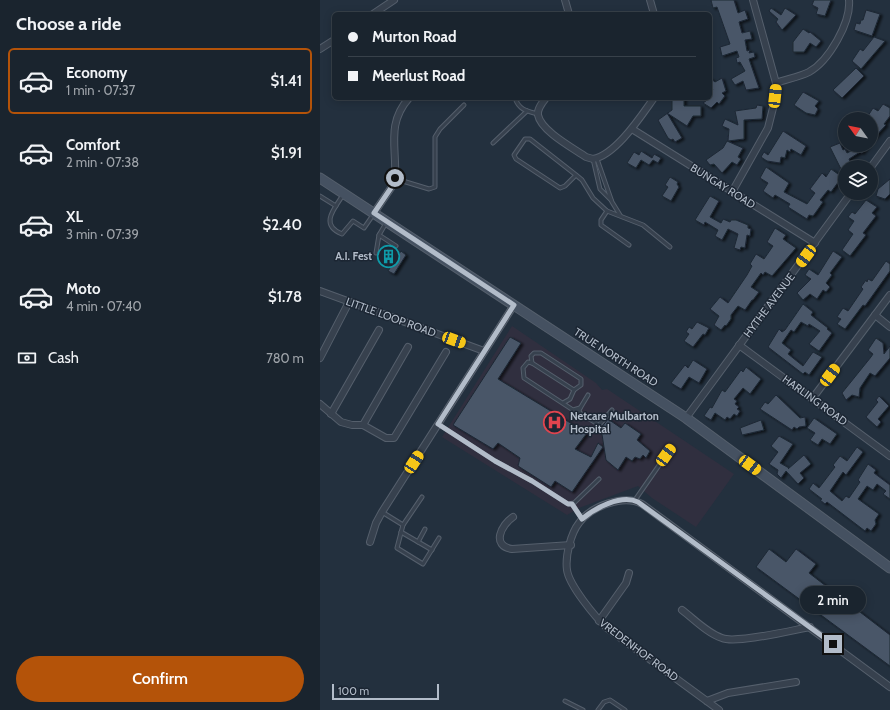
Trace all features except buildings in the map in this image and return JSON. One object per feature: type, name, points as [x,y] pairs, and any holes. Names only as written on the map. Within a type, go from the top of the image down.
[{"type":"main road","name":"TRUE NORTH ROAD","points":[[320,178],[686,418],[890,568]]},
{"type":"street","points":[[376,12],[394,0]]},
{"type":"street","points":[[565,0],[568,12]]},
{"type":"street","points":[[650,0],[653,12]]},
{"type":"street","points":[[732,192],[768,128],[773,108],[776,83],[753,0]]},
{"type":"street","points":[[776,83],[809,71],[819,63],[832,48],[842,31],[848,11],[849,0]]},
{"type":"street","points":[[320,49],[332,41]]},
{"type":"street","points":[[374,213],[390,191],[395,178],[393,132],[397,117],[408,100]]},
{"type":"street","points":[[545,100],[539,108],[538,114],[540,120],[549,131],[586,157],[595,159],[610,150],[632,129],[653,100]]},
{"type":"street","name":"BUNGAY ROAD","points":[[632,129],[815,243]]},
{"type":"street","points":[[875,160],[890,141]]},
{"type":"street","name":"HYTHE AVENUE","points":[[686,418],[847,200]]},
{"type":"street","name":"LITTLE LOOP ROAD","points":[[320,291],[484,351]]},
{"type":"street","points":[[812,399],[890,295]]},
{"type":"street","points":[[320,358],[349,302]]},
{"type":"street","points":[[370,542],[376,523],[382,512],[514,305]]},
{"type":"street","points":[[875,315],[890,327]]},
{"type":"street","points":[[331,414],[379,330]]},
{"type":"street","name":"HARLING ROAD","points":[[739,345],[890,456]]},
{"type":"street","points":[[363,425],[408,347]]},
{"type":"street","points":[[320,404],[341,422],[352,425],[363,425],[386,438],[394,438],[446,352]]},
{"type":"street","name":"VREDENHOF ROAD","points":[[635,500],[620,500],[589,514],[582,519],[576,527],[571,544],[567,563],[569,576],[599,621],[719,710]]},
{"type":"street","points":[[635,500],[890,687]]},
{"type":"street","points":[[513,517],[502,527],[500,532],[501,542],[507,548],[512,549],[571,544]]},
{"type":"street","points":[[599,621],[626,583],[629,573]]},
{"type":"street","points":[[682,610],[724,639],[753,637],[810,627]]},
{"type":"street","points":[[707,701],[728,693],[796,682]]},
{"type":"lane","points":[[516,100],[517,104],[527,111],[538,114]]},
{"type":"lane","points":[[395,178],[429,189],[435,187],[435,137],[440,129],[464,106]]},
{"type":"lane","points":[[493,143],[527,111]]},
{"type":"lane","points":[[576,174],[565,186],[560,188],[516,160],[514,155],[523,140],[528,138],[576,174],[582,180],[593,198],[607,211],[643,225],[670,247]]},
{"type":"lane","points":[[595,159],[612,202],[620,215]]},
{"type":"lane","points":[[595,159],[600,189],[612,202]]},
{"type":"lane","points":[[344,194],[328,217],[327,222],[330,228],[342,234],[353,221],[364,228],[374,213]]},
{"type":"lane","points":[[320,196],[336,206]]},
{"type":"lane","points":[[607,211],[601,220],[601,225],[629,245]]},
{"type":"lane","points":[[376,253],[379,235],[387,222]]},
{"type":"lane","points":[[379,235],[396,246]]},
{"type":"lane","points":[[532,363],[531,356],[534,353],[542,353],[581,379],[581,385],[574,390],[570,399],[563,403]]},
{"type":"lane","points":[[574,390],[532,363],[528,362],[523,368],[524,378],[573,410],[580,408]]},
{"type":"lane","points":[[588,395],[580,408],[579,413],[599,425],[612,410]]},
{"type":"lane","points":[[438,424],[495,461],[532,481],[568,504],[572,504],[582,519]]},
{"type":"lane","points":[[635,500],[671,448]]},
{"type":"lane","points":[[572,504],[599,478]]},
{"type":"lane","points":[[422,498],[403,525],[397,548],[423,564],[439,538]]},
{"type":"lane","points":[[382,512],[403,525]]},
{"type":"lane","points":[[418,542],[425,529]]},
{"type":"lane","points":[[401,532],[432,550]]},
{"type":"lane","points":[[598,710],[604,702],[610,700],[625,710]]},
{"type":"lane","points":[[565,701],[583,710]]},
{"type":"shaded area","name":"Netcare Mulbarton Hospital","points":[[512,326],[596,383],[602,390],[607,389],[734,474],[696,527],[652,498],[638,486],[579,508],[567,515],[442,437]]},
{"type":"place","name":"A.I. Fest","points":[[388,256]]},
{"type":"place","name":"Netcare Mulbarton Hospital","points":[[554,422]]},
{"type":"route","points":[[395,178],[386,197],[374,213],[514,305],[438,424],[495,461],[532,481],[568,504],[572,504],[582,519],[606,505],[620,500],[632,499],[642,504],[833,644]]}]
